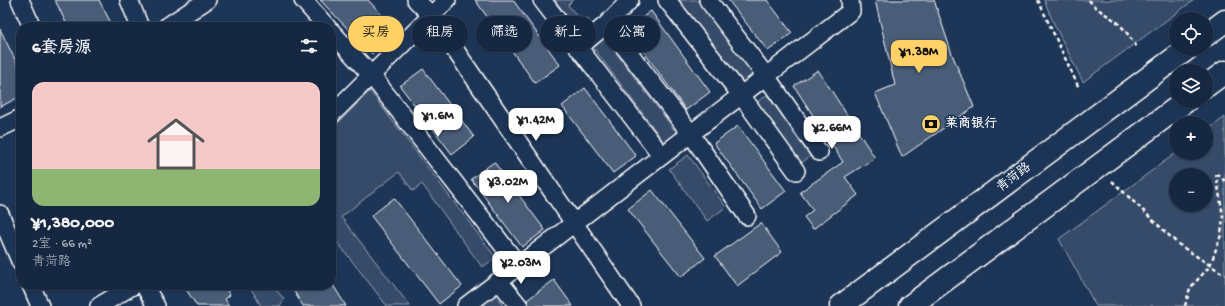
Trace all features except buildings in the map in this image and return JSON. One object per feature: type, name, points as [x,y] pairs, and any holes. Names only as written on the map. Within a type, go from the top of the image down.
[{"type":"main road","points":[[1213,29],[1225,20]]},
{"type":"main road","name":"青菏路","points":[[841,306],[1178,56]]},
{"type":"main road","points":[[1213,81],[1225,72]]},
{"type":"main road","points":[[910,306],[1176,108]]},
{"type":"street","points":[[20,0],[30,22]]},
{"type":"street","points":[[129,0],[138,22]]},
{"type":"street","points":[[173,22],[206,0]]},
{"type":"street","points":[[303,0],[323,22]]},
{"type":"street","points":[[416,0],[431,15],[631,306]]},
{"type":"street","points":[[336,110],[447,0]]},
{"type":"street","points":[[542,0],[554,16]]},
{"type":"street","points":[[615,16],[630,0]]},
{"type":"street","points":[[667,0],[742,95],[796,171]]},
{"type":"street","points":[[708,0],[766,76],[819,152]]},
{"type":"street","points":[[466,306],[851,11],[850,0]]},
{"type":"street","points":[[596,33],[604,26]]},
{"type":"street","points":[[336,36],[372,76],[519,266]]},
{"type":"street","points":[[581,52],[662,156]]},
{"type":"street","points":[[628,52],[691,134],[746,216]]},
{"type":"street","points":[[0,128],[16,120]]},
{"type":"street","points":[[0,214],[16,251]]},
{"type":"street","points":[[499,281],[519,306]]},
{"type":"street","points":[[33,290],[40,306]]},
{"type":"street","points":[[99,306],[126,290]]},
{"type":"street","points":[[147,290],[156,306]]},
{"type":"path","points":[[1043,0],[1038,1],[1079,88]]},
{"type":"path","points":[[1089,0],[1094,7],[1126,31],[1137,47]]},
{"type":"path","points":[[1099,165],[1106,176],[1178,244],[1225,275]]},
{"type":"path","points":[[1185,306],[1190,288],[1210,266],[1221,234],[1223,216],[1216,174],[1225,181]]},
{"type":"shaded area","points":[[555,0],[573,0],[568,5],[577,16],[566,16]]},
{"type":"shaded area","points":[[678,0],[697,0],[755,74],[743,83]]},
{"type":"shaded area","points":[[1044,0],[1194,0],[1178,12],[1169,12],[1169,18],[1083,82],[1055,26]]},
{"type":"shaded area","points":[[604,37],[604,52],[615,52],[679,136],[667,146],[596,51],[596,43]]},
{"type":"shaded area","points":[[370,91],[496,258],[482,267],[422,184],[413,191],[399,172],[341,217],[410,306],[387,306],[336,240],[336,125]]},
{"type":"shaded area","points":[[767,95],[812,155],[800,164],[754,104]]},
{"type":"shaded area","points":[[1225,117],[1225,306],[1096,306],[1059,239],[1169,158],[1169,160],[1213,160],[1213,126]]},
{"type":"shaded area","points":[[688,155],[726,207],[707,221],[669,169]]},
{"type":"shaded area","points":[[252,290],[276,290],[284,299],[280,306],[261,306]]},
{"type":"shaded area","points":[[495,294],[503,306],[484,306],[482,303]]},
{"type":"place","name":"莱商银行","points":[[931,124]]}]
